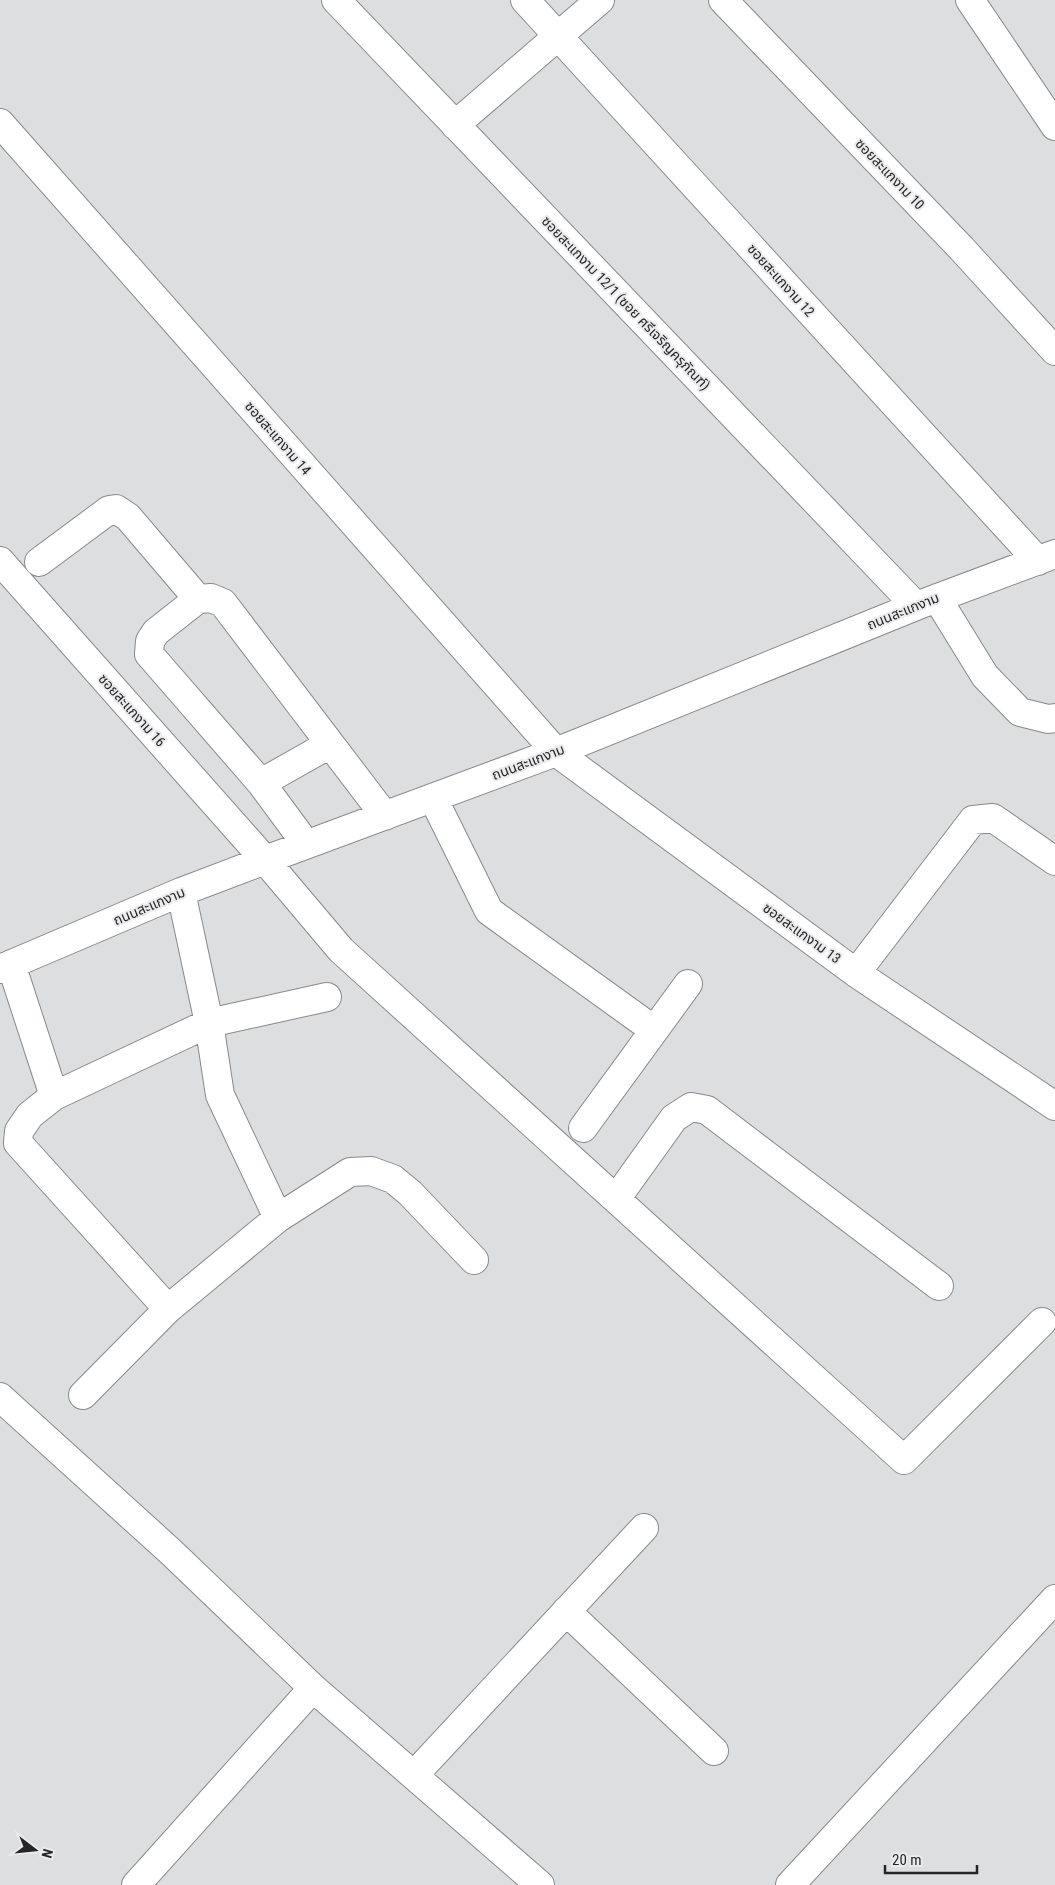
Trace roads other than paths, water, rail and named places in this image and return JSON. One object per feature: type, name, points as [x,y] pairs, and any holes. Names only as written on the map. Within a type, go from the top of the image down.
[{"type":"street","name":"ซอยสะแกงาม 12/1 (ซอย ศรีเจริญครุภัณฑ์)","points":[[336,0],[455,125],[927,602],[985,676],[1020,712],[1048,719],[1055,718]]},
{"type":"street","name":"ซอยสะแกงาม 12","points":[[525,0],[1046,558]]},
{"type":"street","points":[[455,125],[600,0]]},
{"type":"street","name":"ซอยสะแกงาม 10","points":[[722,0],[962,249],[1055,351]]},
{"type":"street","points":[[970,0],[1055,126]]},
{"type":"street","name":"ซอยสะแกงาม 14","points":[[0,123],[556,752]]},
{"type":"street","points":[[39,562],[109,510],[116,508],[128,517],[198,599]]},
{"type":"street","name":"ถนนสะแกงาม","points":[[6,967],[180,892],[556,752],[927,602],[1046,558]]},
{"type":"street","name":"ซอยสะแกงาม 16","points":[[0,561],[265,860],[341,950],[904,1460],[1042,1322]]},
{"type":"street","points":[[306,844],[261,783],[149,654],[150,641],[156,632],[198,599],[212,598],[222,603],[385,816]]},
{"type":"street","points":[[261,783],[330,744]]},
{"type":"street","name":"ซอยสะแกงาม 13","points":[[556,752],[856,973],[1055,1106]]},
{"type":"street","points":[[433,798],[489,911],[654,1030]]},
{"type":"street","points":[[856,973],[973,820],[993,818],[1055,861]]},
{"type":"street","points":[[180,892],[209,1023],[220,1095],[278,1218]]},
{"type":"street","points":[[6,967],[54,1096]]},
{"type":"street","points":[[583,1128],[688,984]]},
{"type":"street","points":[[168,1309],[18,1143],[19,1131],[30,1114],[54,1096],[209,1023],[327,997]]},
{"type":"street","points":[[616,1199],[674,1118],[691,1107],[707,1110],[939,1286]]},
{"type":"street","points":[[83,1395],[168,1309],[278,1218],[350,1172],[371,1171],[393,1179],[410,1193],[474,1260]]},
{"type":"street","points":[[0,1397],[171,1552],[313,1688],[414,1775],[530,1882]]},
{"type":"street","points":[[414,1775],[644,1528]]},
{"type":"street","points":[[790,1885],[1055,1598]]},
{"type":"street","points":[[566,1611],[714,1751]]},
{"type":"street","points":[[136,1885],[313,1688]]}]
